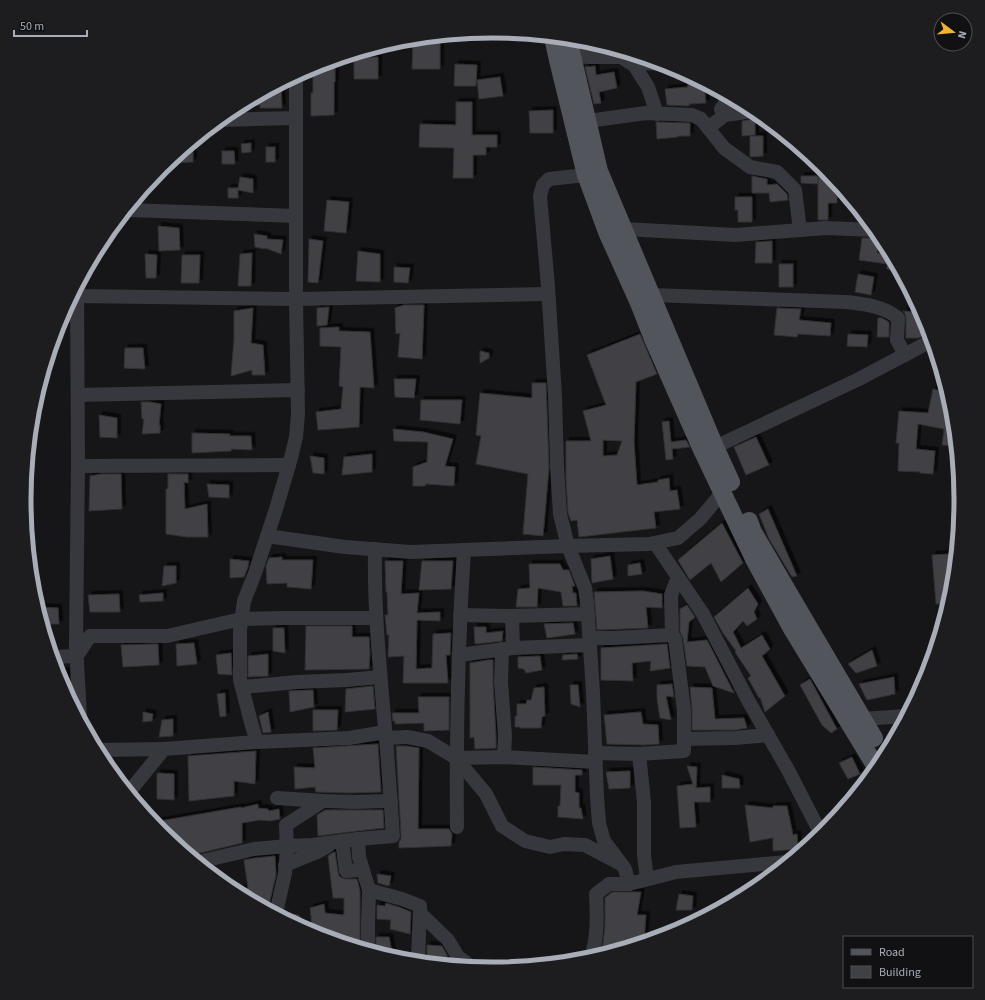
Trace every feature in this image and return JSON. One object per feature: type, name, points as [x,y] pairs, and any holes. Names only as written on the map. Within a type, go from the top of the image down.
[{"type":"main road","points":[[554,42],[586,175],[607,232],[666,367],[722,493],[754,559],[791,627],[872,761]]},
{"type":"main road","points":[[570,47],[598,170],[715,447],[754,532],[880,750]]},
{"type":"street","points":[[570,47],[590,57],[616,55]]},
{"type":"street","points":[[626,58],[634,65],[648,87],[657,114]]},
{"type":"street","points":[[257,742],[240,680],[240,630],[244,601],[267,536],[296,437],[298,390],[296,299],[296,83]]},
{"type":"street","points":[[725,115],[721,109],[726,102]]},
{"type":"street","points":[[708,128],[725,115],[743,112]]},
{"type":"street","points":[[588,121],[646,114],[692,115],[701,119],[724,148],[750,167],[777,172],[795,190],[800,230]]},
{"type":"street","points":[[231,120],[296,118]]},
{"type":"street","points":[[586,175],[548,179],[543,185],[540,196],[555,396],[560,514],[568,546],[585,588],[590,641],[599,823],[604,841],[625,869],[629,884]]},
{"type":"street","points":[[134,210],[296,216]]},
{"type":"street","points":[[623,229],[736,235],[826,228],[866,230]]},
{"type":"street","points":[[81,292],[296,299],[548,294]]},
{"type":"street","points":[[650,295],[846,302],[877,306],[898,318],[897,340],[905,355]]},
{"type":"street","points":[[77,300],[77,656],[79,705]]},
{"type":"street","points":[[715,447],[857,380],[927,343]]},
{"type":"street","points":[[78,395],[298,390]]},
{"type":"street","points":[[78,466],[289,465]]},
{"type":"street","points":[[267,536],[345,547],[411,552],[649,544],[678,538],[700,519],[722,493]]},
{"type":"street","points":[[655,543],[703,614],[818,827]]},
{"type":"street","points":[[205,860],[254,849],[312,845],[393,836],[376,618],[375,550]]},
{"type":"street","points":[[457,827],[456,758],[460,615],[464,550]]},
{"type":"street","points":[[456,758],[595,758],[684,751],[684,710],[675,639],[672,635],[671,595],[678,577]]},
{"type":"street","points":[[460,615],[512,616],[588,614]]},
{"type":"street","points":[[504,757],[505,736],[501,682],[508,649],[512,616]]},
{"type":"street","points":[[77,656],[90,636],[167,636],[241,619],[376,618]]},
{"type":"street","points":[[459,655],[613,638],[672,635]]},
{"type":"street","points":[[58,656],[77,656]]},
{"type":"street","points":[[242,686],[380,677]]},
{"type":"street","points":[[862,719],[900,716]]},
{"type":"street","points":[[105,750],[164,749],[386,735],[407,737],[428,742],[456,758],[486,794],[502,826],[525,841],[550,847],[564,844],[585,845],[621,864]]},
{"type":"street","points":[[684,739],[736,738],[768,735]]},
{"type":"street","points":[[132,788],[164,749]]},
{"type":"street","points":[[639,754],[644,802],[644,855],[647,879]]},
{"type":"street","points":[[277,798],[354,802],[391,801]]},
{"type":"street","points":[[277,908],[286,865],[286,825],[324,801]]},
{"type":"street","points":[[358,839],[359,857],[369,890],[368,944]]},
{"type":"street","points":[[286,865],[339,841]]},
{"type":"street","points":[[339,841],[346,871],[363,870]]},
{"type":"street","points":[[594,950],[597,910],[596,894],[609,884],[629,884],[676,872],[777,863]]},
{"type":"street","points":[[369,890],[402,899],[420,906],[418,956]]},
{"type":"street","points":[[420,913],[448,940],[458,957],[464,961]]},
{"type":"building","points":[[440,43],[440,69],[412,69],[413,45]]},
{"type":"building","points":[[378,57],[378,79],[354,79],[354,60],[361,58]]},
{"type":"building","points":[[455,64],[477,65],[476,86],[454,86]]},
{"type":"building","points":[[595,66],[596,75],[614,72],[617,88],[599,92],[601,103],[594,104],[585,67]]},
{"type":"building","points":[[335,67],[334,115],[311,116],[311,93],[313,93],[313,75]]},
{"type":"building","points":[[500,77],[503,96],[479,99],[477,80]]},
{"type":"building","points":[[688,82],[705,90],[706,103],[689,104],[689,106],[667,105],[665,89],[688,87]]},
{"type":"building","points":[[281,90],[282,108],[260,108],[260,105],[253,105]]},
{"type":"building","points":[[456,102],[472,102],[472,135],[497,135],[497,147],[486,147],[486,155],[473,155],[473,178],[453,178],[454,148],[419,147],[420,124],[456,125]]},
{"type":"building","points":[[553,110],[553,133],[530,133],[529,111]]},
{"type":"building","points":[[753,119],[755,120],[755,135],[742,136],[742,121]]},
{"type":"building","points":[[656,122],[690,123],[690,136],[657,139]]},
{"type":"building","points":[[750,136],[763,136],[763,156],[750,157]]},
{"type":"building","points":[[251,143],[251,152],[242,153],[241,144]]},
{"type":"building","points":[[266,147],[275,147],[275,162],[266,162]]},
{"type":"building","points":[[193,149],[193,162],[178,163]]},
{"type":"building","points":[[222,151],[234,151],[235,164],[222,164]]},
{"type":"building","points":[[752,176],[767,179],[767,185],[777,184],[787,194],[788,200],[770,202],[769,193],[752,193]]},
{"type":"building","points":[[801,176],[818,176],[818,184],[801,183]]},
{"type":"building","points":[[240,177],[253,179],[253,193],[238,190],[238,198],[228,198],[228,188],[238,188]]},
{"type":"building","points":[[818,177],[822,177],[837,194],[837,203],[828,203],[828,220],[818,220]]},
{"type":"building","points":[[735,197],[752,197],[752,222],[738,222],[738,210],[735,210]]},
{"type":"building","points":[[327,200],[349,202],[346,233],[324,231]]},
{"type":"building","points":[[158,226],[179,228],[180,250],[159,251]]},
{"type":"building","points":[[254,234],[267,236],[267,239],[283,240],[281,254],[265,248],[255,247]]},
{"type":"building","points":[[862,238],[872,238],[878,247],[877,253],[882,253],[892,269],[887,269],[887,264],[859,260]]},
{"type":"building","points":[[309,239],[323,241],[318,283],[308,282]]},
{"type":"building","points":[[772,241],[772,263],[755,263],[756,242]]},
{"type":"building","points":[[358,251],[380,254],[380,282],[356,281]]},
{"type":"building","points":[[252,253],[251,286],[238,286],[240,254]]},
{"type":"building","points":[[145,254],[157,255],[156,278],[146,278]]},
{"type":"building","points":[[182,255],[200,255],[199,283],[181,283]]},
{"type":"building","points":[[779,264],[793,264],[793,287],[779,287]]},
{"type":"building","points":[[394,267],[410,268],[408,283],[394,282]]},
{"type":"building","points":[[858,274],[874,277],[871,295],[855,292]]},
{"type":"building","points":[[404,305],[424,305],[422,359],[398,357],[400,333],[396,334],[395,308]]},
{"type":"building","points":[[329,307],[327,325],[317,326],[317,308]]},
{"type":"building","points":[[253,308],[251,343],[263,345],[265,375],[252,375],[252,370],[231,376],[234,339],[234,311]]},
{"type":"building","points":[[777,308],[801,309],[799,320],[831,323],[830,336],[798,334],[797,337],[774,335]]},
{"type":"building","points":[[903,311],[914,312],[923,336],[918,338],[906,338],[905,314]]},
{"type":"building","points":[[878,318],[882,318],[889,322],[889,337],[877,337]]},
{"type":"building","points":[[339,327],[339,331],[370,332],[374,388],[360,387],[359,427],[318,430],[316,412],[341,409],[343,387],[339,386],[341,347],[320,346],[320,328]]},
{"type":"building","points":[[640,334],[657,374],[636,382],[634,442],[637,485],[658,482],[658,480],[669,478],[670,491],[677,490],[680,509],[654,512],[656,528],[579,537],[577,520],[571,521],[568,513],[566,441],[591,441],[583,411],[606,405],[587,355]],"holes":[[[603,440],[622,441],[617,455],[603,456]]]},
{"type":"building","points":[[848,334],[868,335],[867,347],[847,346]]},
{"type":"building","points":[[125,348],[143,348],[145,369],[124,368]]},
{"type":"building","points":[[480,351],[489,353],[489,358],[480,363]]},
{"type":"building","points":[[394,379],[416,379],[414,398],[395,397]]},
{"type":"building","points":[[532,383],[546,383],[549,468],[543,536],[523,534],[528,474],[476,464],[481,436],[476,435],[480,393],[532,398]]},
{"type":"building","points":[[933,389],[940,391],[951,446],[942,445],[944,429],[918,424],[916,449],[935,451],[933,474],[898,471],[899,443],[896,443],[899,411],[928,413]]},
{"type":"building","points":[[421,400],[462,400],[460,424],[420,420]]},
{"type":"building","points":[[141,402],[161,404],[159,425],[160,433],[142,434],[144,419],[142,419]]},
{"type":"building","points":[[99,415],[117,418],[117,438],[100,437]]},
{"type":"building","points":[[669,421],[671,442],[686,440],[690,447],[672,449],[673,459],[666,460],[662,422]]},
{"type":"building","points":[[393,429],[423,432],[453,439],[445,466],[455,467],[454,486],[426,484],[425,486],[413,486],[413,467],[427,462],[428,442],[394,441]]},
{"type":"building","points":[[192,433],[251,436],[252,450],[231,449],[231,451],[192,453]]},
{"type":"building","points":[[756,437],[769,465],[746,475],[734,447]]},
{"type":"building","points":[[372,454],[372,472],[342,475],[344,457]]},
{"type":"building","points":[[310,456],[324,458],[324,474],[313,473]]},
{"type":"building","points":[[101,474],[121,474],[122,509],[89,511],[90,476]]},
{"type":"building","points":[[168,474],[188,474],[188,483],[184,482],[185,509],[207,504],[208,537],[187,537],[166,534],[166,489],[168,489]]},
{"type":"building","points":[[207,484],[229,485],[229,498],[209,497]]},
{"type":"building","points":[[768,509],[797,576],[792,577],[769,539],[759,514]]},
{"type":"building","points":[[722,523],[743,563],[721,582],[711,563],[690,580],[678,560]]},
{"type":"building","points":[[949,554],[950,562],[942,604],[936,604],[932,555]]},
{"type":"building","points":[[610,556],[613,579],[592,583],[591,559]]},
{"type":"building","points":[[282,557],[282,560],[313,560],[311,589],[287,587],[287,583],[267,584],[266,566],[269,558]]},
{"type":"building","points":[[230,559],[249,561],[244,577],[230,578]]},
{"type":"building","points":[[385,561],[403,561],[401,594],[419,593],[417,613],[440,612],[440,621],[417,620],[416,669],[432,668],[433,634],[451,633],[450,655],[446,655],[448,683],[403,683],[404,656],[388,657],[389,635],[387,635],[385,615],[388,615]]},
{"type":"building","points":[[422,561],[453,561],[451,589],[419,590]]},
{"type":"building","points":[[640,563],[642,574],[628,576],[628,565]]},
{"type":"building","points":[[529,564],[560,564],[563,570],[569,570],[575,586],[572,586],[573,593],[576,593],[577,606],[563,606],[561,592],[538,588],[537,607],[516,607],[518,589],[530,588]]},
{"type":"building","points":[[164,566],[176,566],[176,583],[162,586]]},
{"type":"building","points":[[748,588],[758,604],[754,612],[757,619],[747,626],[743,621],[733,632],[741,648],[762,635],[770,649],[762,656],[785,696],[765,712],[760,697],[759,698],[748,678],[751,676],[714,617]]},
{"type":"building","points":[[643,591],[662,594],[662,608],[646,607],[648,628],[597,630],[594,592]]},
{"type":"building","points":[[163,593],[163,601],[140,602],[139,595]]},
{"type":"building","points":[[119,594],[120,612],[90,612],[88,595]]},
{"type":"building","points":[[687,605],[695,617],[689,622],[687,642],[707,640],[734,693],[713,686],[705,667],[687,666],[683,638],[680,632],[680,609]]},
{"type":"building","points":[[44,607],[58,608],[59,624],[48,624]]},
{"type":"building","points":[[573,623],[575,634],[547,638],[544,624]]},
{"type":"building","points":[[306,626],[352,626],[352,637],[369,637],[369,669],[305,670]]},
{"type":"building","points":[[474,627],[486,627],[486,633],[503,631],[502,641],[475,644]]},
{"type":"building","points":[[273,628],[284,628],[285,653],[273,651]]},
{"type":"building","points":[[194,643],[197,664],[177,666],[176,644]]},
{"type":"building","points":[[158,644],[159,665],[123,667],[121,645]]},
{"type":"building","points":[[667,644],[670,668],[650,671],[651,661],[632,663],[633,681],[601,680],[601,648]]},
{"type":"building","points":[[872,650],[877,666],[856,673],[848,664]]},
{"type":"building","points":[[231,653],[232,675],[218,674],[216,655]]},
{"type":"building","points":[[268,654],[268,676],[248,677],[248,656]]},
{"type":"building","points":[[577,654],[578,659],[562,660],[563,655]]},
{"type":"building","points":[[540,656],[542,670],[526,673],[524,669],[518,668],[518,657]]},
{"type":"building","points":[[493,660],[496,748],[475,749],[474,737],[470,738],[470,663]]},
{"type":"building","points":[[894,677],[895,694],[867,700],[859,684]]},
{"type":"building","points":[[810,679],[837,729],[831,733],[822,725],[800,685]]},
{"type":"building","points":[[672,684],[674,697],[666,696],[671,720],[660,718],[657,699],[657,685]]},
{"type":"building","points":[[570,685],[578,685],[580,707],[571,704]]},
{"type":"building","points":[[373,686],[375,709],[345,712],[346,689]]},
{"type":"building","points":[[544,687],[545,716],[542,717],[541,728],[515,727],[517,704],[526,704],[527,700],[531,700],[534,688]]},
{"type":"building","points":[[690,687],[712,688],[715,719],[744,718],[747,728],[735,730],[692,730]]},
{"type":"building","points":[[313,690],[314,707],[290,712],[289,691]]},
{"type":"building","points":[[225,693],[226,716],[220,717],[217,694]]},
{"type":"building","points":[[418,697],[449,697],[449,730],[424,731],[424,723],[395,724],[392,713],[419,713]]},
{"type":"building","points":[[313,710],[338,710],[337,730],[313,731]]},
{"type":"building","points":[[143,712],[153,714],[152,721],[143,722]]},
{"type":"building","points":[[268,712],[271,732],[263,733],[259,716]]},
{"type":"building","points":[[641,712],[643,724],[658,725],[659,744],[607,744],[604,715]]},
{"type":"building","points":[[173,719],[173,736],[159,737],[162,720]]},
{"type":"building","points":[[378,744],[381,792],[316,792],[315,787],[295,789],[294,767],[315,768],[313,748]]},
{"type":"building","points":[[396,746],[419,748],[418,829],[449,829],[452,834],[451,846],[399,848],[401,835]]},
{"type":"building","points":[[256,751],[255,784],[234,781],[234,796],[189,801],[188,756]]},
{"type":"building","points":[[852,757],[860,774],[848,779],[839,763]]},
{"type":"building","points":[[687,766],[697,767],[696,788],[710,787],[710,802],[694,802],[696,827],[680,828],[677,786],[693,784]]},
{"type":"building","points":[[533,767],[582,770],[582,775],[575,775],[575,792],[579,793],[579,808],[581,808],[583,819],[558,817],[561,785],[533,785]]},
{"type":"building","points":[[630,771],[630,788],[609,789],[606,772]]},
{"type":"building","points":[[157,773],[174,774],[174,800],[157,799]]},
{"type":"building","points":[[722,775],[739,779],[740,788],[722,788]]},
{"type":"building","points":[[258,804],[258,808],[268,809],[269,811],[279,809],[280,819],[242,823],[242,843],[197,854],[161,821],[241,807]]},
{"type":"building","points":[[745,805],[773,808],[773,806],[787,806],[793,835],[797,834],[798,846],[794,849],[773,851],[773,838],[750,842]]},
{"type":"building","points":[[325,810],[383,810],[384,828],[318,836],[317,815]]},
{"type":"building","points":[[335,852],[339,876],[346,879],[357,879],[360,891],[360,942],[312,924],[310,908],[324,904],[325,913],[344,915],[344,898],[333,898],[328,856]]},
{"type":"building","points":[[275,856],[276,875],[269,904],[244,889],[248,888],[244,860]]},
{"type":"building","points":[[377,874],[391,876],[389,886],[378,883]]},
{"type":"building","points":[[612,892],[641,892],[637,915],[646,915],[644,936],[602,948],[605,926],[605,898]]},
{"type":"building","points":[[679,894],[693,896],[692,910],[676,910]]},
{"type":"building","points":[[386,903],[411,912],[410,934],[390,929],[391,920],[377,919],[377,905],[385,906]]},
{"type":"building","points":[[376,937],[389,937],[392,951],[376,947]]},
{"type":"building","points":[[427,945],[442,946],[447,955],[447,959],[427,957]]}]
